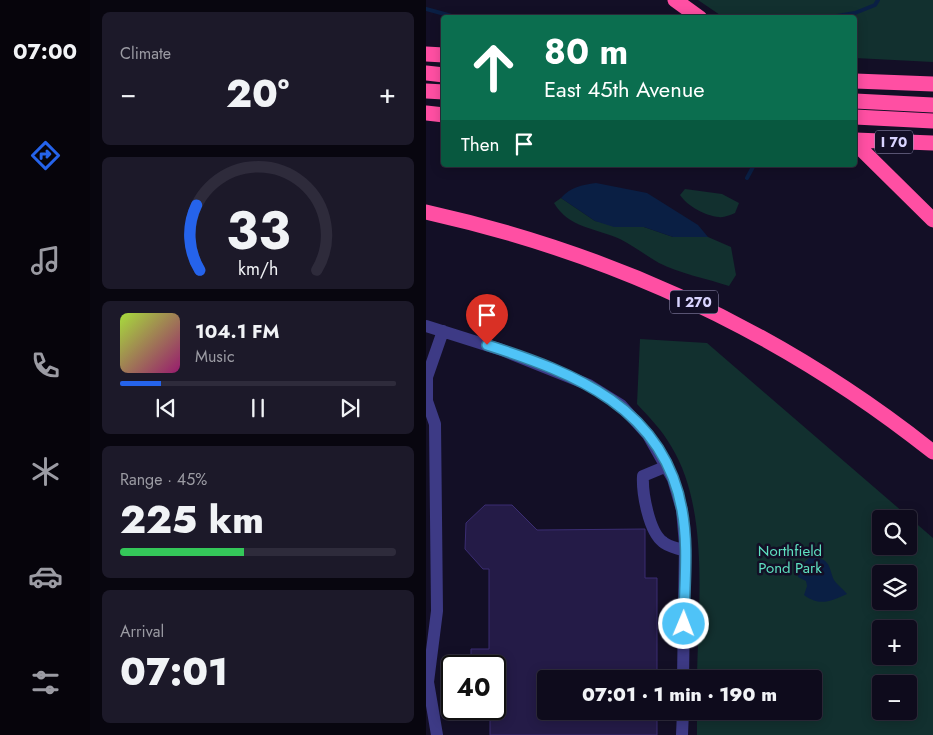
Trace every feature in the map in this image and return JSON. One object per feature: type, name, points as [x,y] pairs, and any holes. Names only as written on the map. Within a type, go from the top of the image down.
[{"type":"highway","points":[[675,0],[696,15]]},
{"type":"highway","points":[[426,54],[441,55]]},
{"type":"highway","points":[[426,73],[441,75]]},
{"type":"highway","points":[[857,81],[933,84]]},
{"type":"highway","points":[[426,91],[441,92]]},
{"type":"highway","points":[[857,102],[933,105]]},
{"type":"highway","points":[[426,113],[441,115]]},
{"type":"highway","points":[[857,117],[933,121]]},
{"type":"highway","name":"I 70","points":[[857,141],[933,143]]},
{"type":"highway","points":[[857,143],[933,220]]},
{"type":"highway","name":"I 270","points":[[426,212],[494,229],[592,259],[686,298],[745,327],[807,363],[869,404],[933,452]]},
{"type":"street","points":[[426,326],[502,350],[573,378],[605,394],[636,421],[648,435],[667,466],[682,510],[685,551],[683,670]]},
{"type":"street","points":[[437,735],[427,682],[437,602],[435,424],[427,401],[427,377],[443,331]]},
{"type":"street","points":[[667,466],[643,476],[642,486],[655,533],[664,543],[685,551]]},
{"type":"street","points":[[682,735],[683,720]]},
{"type":"green space","points":[[698,0],[933,0],[933,62],[857,58],[857,15],[720,15]]},
{"type":"green space","points":[[685,189],[722,194],[739,203],[735,213],[722,217],[708,215],[697,210],[683,199],[680,195]]},
{"type":"green space","points":[[561,198],[595,221],[644,227],[673,237],[708,237],[731,247],[736,275],[729,286],[667,267],[620,239],[583,226],[567,218],[554,203]]},
{"type":"green space","name":"Northfield Pond Park","points":[[640,339],[707,343],[901,510],[872,510],[872,555],[917,555],[917,524],[933,538],[933,735],[697,735],[697,720],[822,720],[822,670],[697,670],[699,559],[697,528],[692,499],[683,471],[671,446],[637,404]]},
{"type":"water","points":[[596,183],[647,193],[698,225],[708,237],[673,237],[644,227],[614,227],[595,221],[561,198],[577,187]]},
{"type":"water","points":[[809,558],[827,562],[834,580],[847,594],[825,602],[815,601],[804,595],[807,586],[806,581],[798,577],[799,568]]},
{"type":"building","points":[[485,505],[512,505],[537,530],[645,529],[645,578],[657,578],[657,670],[537,670],[537,720],[657,720],[657,735],[490,735],[490,720],[506,720],[506,655],[471,655],[471,649],[489,649],[489,569],[483,569],[465,549],[466,523]]},
{"type":"waterway","points":[[843,15],[855,13],[875,5],[878,0]]},
{"type":"waterway","points":[[426,9],[448,15]]},
{"type":"waterway","points":[[747,178],[753,167]]},
{"type":"route","points":[[487,345],[573,378],[605,394],[621,405],[648,435],[659,451],[673,479],[682,510],[685,545],[684,624]]}]
